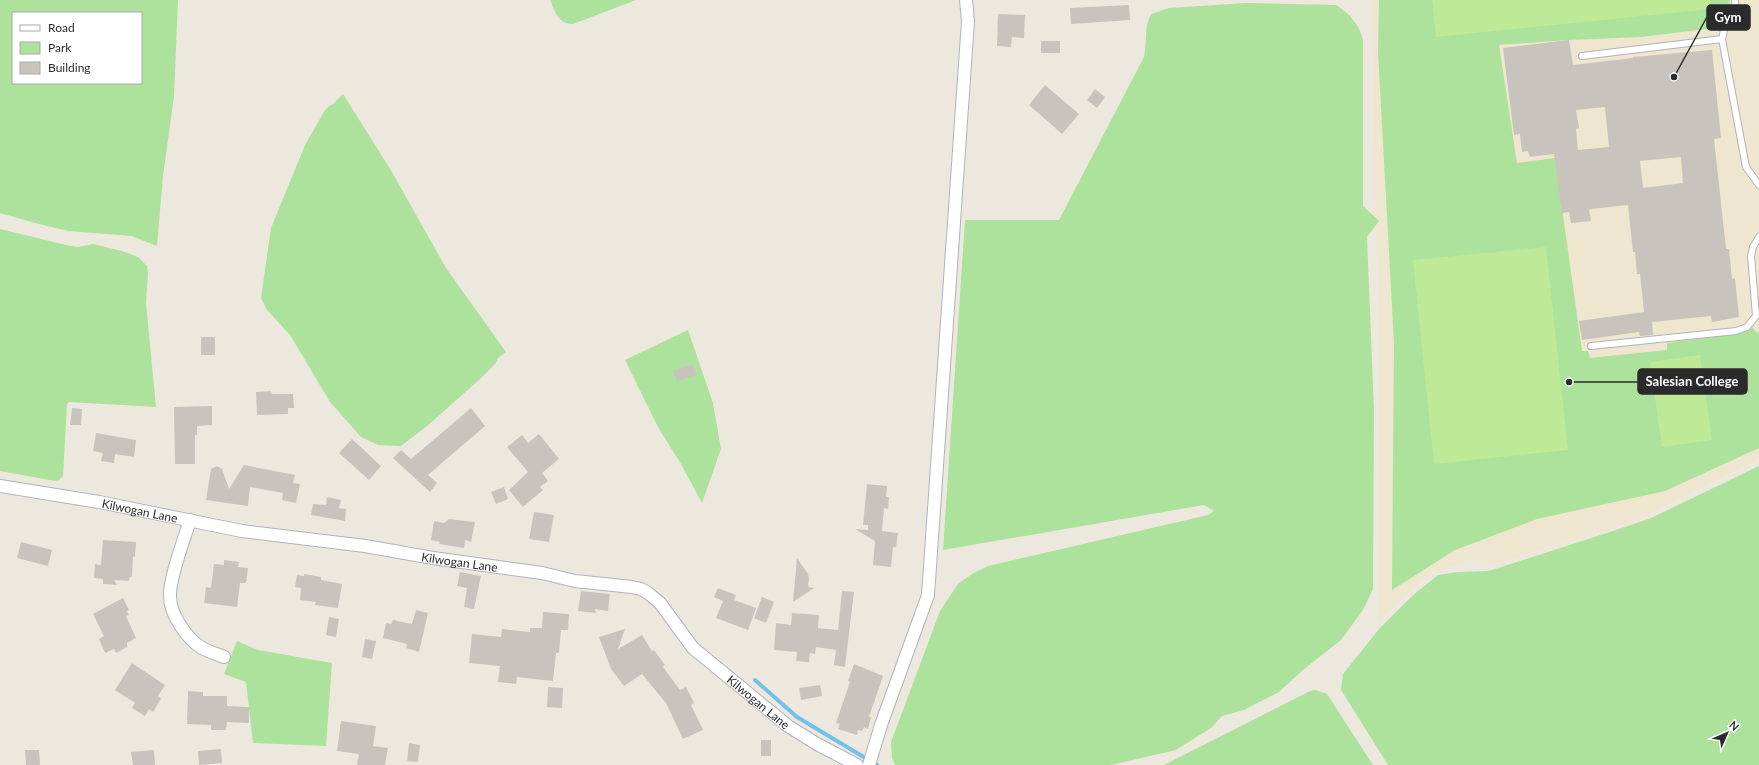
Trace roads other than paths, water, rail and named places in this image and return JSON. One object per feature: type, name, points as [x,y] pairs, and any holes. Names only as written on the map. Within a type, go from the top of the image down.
[{"type":"street","points":[[869,765],[880,725],[928,595],[968,21],[966,0]]},
{"type":"street","name":"Kilwogan Lane","points":[[0,486],[99,502],[242,531],[365,546],[433,558],[542,573],[575,581],[641,589],[654,597],[660,603],[694,648],[788,726],[817,744],[857,765]]},
{"type":"street","points":[[190,520],[173,580],[170,600],[176,619],[186,634],[201,647],[224,657]]},
{"type":"lane","points":[[1735,0],[1735,10],[1726,26],[1722,39],[1746,166],[1759,185]]},
{"type":"lane","points":[[1582,56],[1722,39]]},
{"type":"lane","points":[[1591,346],[1736,331],[1747,327],[1756,316],[1751,256],[1753,247],[1759,237]]},
{"type":"waterway","points":[[755,680],[797,717],[877,765]]},
{"type":"place","name":"Gym","points":[[1674,77]]},
{"type":"place","name":"Salesian College","points":[[1569,382]]}]
